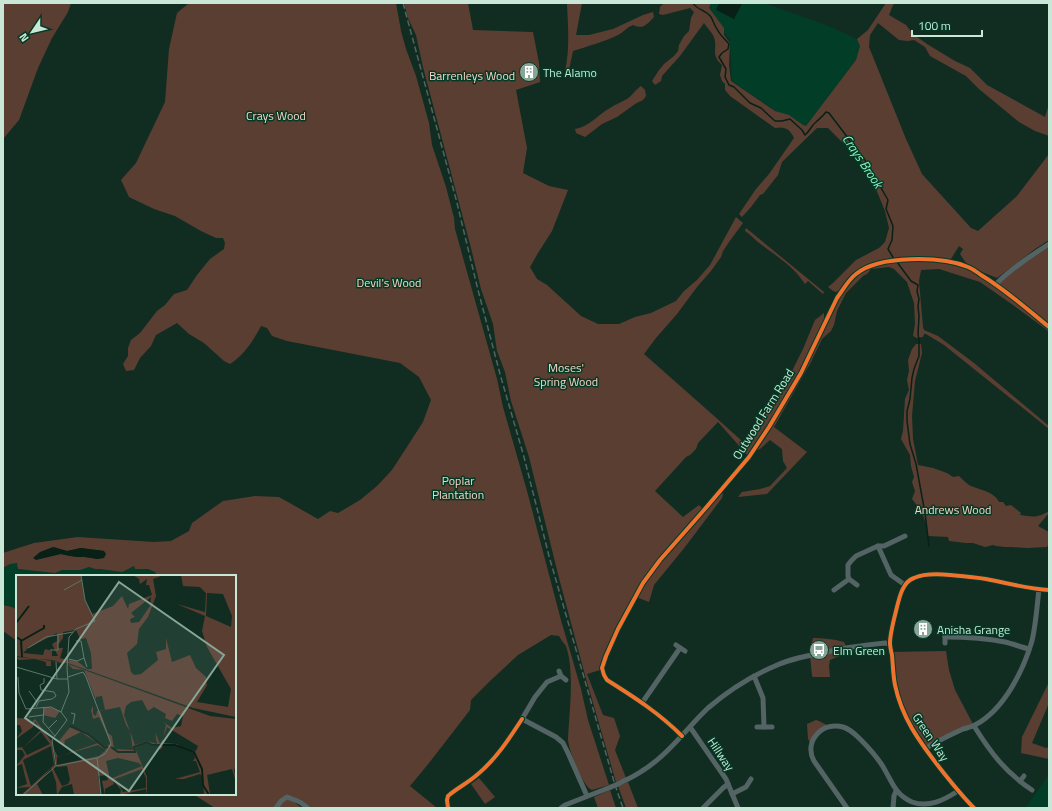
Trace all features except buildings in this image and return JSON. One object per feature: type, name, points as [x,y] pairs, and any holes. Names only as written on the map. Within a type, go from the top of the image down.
[{"type":"street","points":[[996,284],[1022,262],[1049,244]]},
{"type":"street","name":"Outwood Farm Road","points":[[682,736],[664,719],[607,680],[602,668],[618,629],[636,594],[660,560],[750,457],[801,373],[838,298],[856,274],[875,264],[899,260],[919,259],[946,261],[968,267],[996,284],[1049,327]]},
{"type":"street","points":[[857,585],[849,578],[847,572],[848,565],[851,561],[856,556],[878,546],[884,546],[905,536]]},
{"type":"street","points":[[878,546],[891,575],[905,585],[912,578],[926,575],[939,575],[986,579],[1049,590]]},
{"type":"street","points":[[834,590],[849,578]]},
{"type":"street","name":"Green Way","points":[[905,585],[899,598],[895,613],[890,644],[894,680],[898,698],[903,713],[925,750],[958,791],[974,808]]},
{"type":"street","points":[[925,750],[947,736],[974,726],[991,714],[1004,699],[1019,675],[1032,640],[1039,589]]},
{"type":"street","points":[[945,637],[980,638],[1005,642],[1029,649]]},
{"type":"street","points":[[562,808],[565,805],[618,784],[648,767],[665,753],[701,715],[718,700],[736,686],[754,676],[775,666],[812,655],[854,646],[885,643],[890,644]]},
{"type":"street","points":[[642,703],[680,648]]},
{"type":"street","points":[[448,808],[446,800],[448,796],[478,775],[487,766],[508,741],[535,697],[547,682],[560,673],[566,680]]},
{"type":"street","points":[[754,676],[763,698],[764,727]]},
{"type":"street","points":[[522,719],[563,743],[587,796]]},
{"type":"street","name":"Hillway","points":[[692,725],[728,784],[738,808]]},
{"type":"street","points":[[847,808],[814,761],[810,752],[814,737],[825,728],[831,726],[844,727],[856,735],[870,749],[881,764],[896,791],[912,802],[926,806],[939,802],[958,791]]},
{"type":"street","points":[[974,726],[1002,766],[1020,782],[1032,790]]},
{"type":"street","points":[[757,727],[772,727]]},
{"type":"street","points":[[1020,782],[1024,776]]},
{"type":"street","points":[[732,794],[746,787],[751,779]]},
{"type":"street","points":[[703,808],[728,784]]},
{"type":"street","points":[[893,808],[896,791]]},
{"type":"street","points":[[276,808],[281,800],[286,797],[300,802],[308,808]]},
{"type":"shaded area","points":[[709,3],[764,3],[826,25],[857,39],[860,46],[856,60],[806,126],[799,127],[732,81],[730,40],[706,8]]},
{"type":"shaded area","points":[[719,3],[742,4],[734,19],[716,10]]},
{"type":"shaded area","points":[[53,547],[67,551],[81,548],[104,551],[106,554],[104,558],[98,559],[61,554],[36,560],[33,558],[40,552]]},
{"type":"shaded area","points":[[18,563],[19,569],[55,573],[62,570],[89,567],[122,572],[134,566],[135,569],[148,569],[155,572],[156,575],[16,575],[16,609],[3,605],[3,568],[10,564]]},
{"type":"shaded area","points":[[1049,774],[1049,808],[1025,808],[1041,786]]},
{"type":"green space","points":[[3,3],[71,3],[68,12],[52,38],[38,68],[19,120],[3,139]]},
{"type":"green space","points":[[189,3],[396,3],[401,31],[416,76],[429,123],[432,145],[446,187],[454,218],[455,229],[581,689],[588,720],[609,785],[592,790],[584,782],[573,759],[568,740],[571,693],[569,656],[566,646],[559,636],[551,635],[518,655],[471,700],[470,710],[410,786],[437,808],[312,808],[300,799],[293,801],[302,808],[215,808],[195,795],[236,795],[236,575],[156,575],[155,572],[148,569],[135,569],[134,566],[122,572],[89,567],[80,570],[62,570],[55,573],[18,569],[17,563],[10,564],[3,568],[3,553],[34,543],[78,537],[154,542],[171,541],[189,531],[192,523],[223,501],[255,496],[279,497],[318,519],[330,511],[338,513],[360,500],[377,486],[392,470],[423,422],[431,400],[419,377],[400,363],[287,341],[272,336],[267,328],[261,326],[248,347],[230,364],[224,361],[204,343],[189,334],[177,323],[156,335],[151,346],[140,358],[134,370],[126,371],[123,364],[128,356],[128,348],[131,340],[140,333],[157,311],[165,305],[174,294],[187,290],[210,259],[224,249],[225,243],[223,238],[216,238],[175,216],[154,209],[129,197],[121,180],[136,163],[165,102],[169,49],[177,13]],"holes":[[[53,547],[67,551],[81,548],[104,551],[98,559],[61,554]]]},
{"type":"green space","points":[[404,3],[468,3],[473,30],[533,32],[539,63],[540,82],[516,90],[527,148],[523,173],[549,186],[568,190],[552,231],[530,267],[537,279],[547,285],[581,316],[598,324],[619,324],[635,317],[651,313],[676,301],[710,265],[736,217],[743,223],[711,271],[644,354],[743,442],[757,426],[783,389],[803,349],[815,320],[824,313],[824,325],[844,287],[836,292],[828,287],[856,260],[879,248],[885,242],[889,228],[885,211],[866,166],[828,128],[817,128],[782,162],[778,175],[742,217],[739,214],[794,138],[791,132],[787,129],[782,127],[775,128],[730,96],[725,90],[725,84],[720,75],[722,65],[715,55],[714,37],[704,23],[680,56],[662,76],[661,81],[655,85],[652,81],[664,64],[678,51],[679,45],[689,31],[691,18],[694,12],[690,8],[663,15],[659,14],[660,7],[664,3],[711,3],[709,8],[724,28],[724,35],[730,43],[729,65],[731,81],[775,111],[789,115],[806,126],[856,60],[860,46],[857,39],[868,30],[886,3],[895,3],[889,15],[906,25],[913,34],[927,44],[970,68],[987,85],[1045,117],[1049,104],[1049,136],[1035,131],[1019,122],[979,89],[966,76],[930,56],[925,47],[914,40],[899,40],[878,23],[870,35],[869,47],[906,139],[922,174],[971,228],[978,231],[1017,196],[1049,154],[1049,240],[997,278],[966,263],[960,254],[963,249],[959,246],[949,262],[964,267],[996,284],[1049,244],[1049,332],[980,282],[939,269],[921,270],[919,281],[924,330],[938,336],[974,363],[1049,426],[1049,429],[944,345],[926,334],[924,334],[923,337],[917,338],[913,336],[915,324],[914,303],[907,282],[894,269],[889,267],[871,269],[846,293],[837,311],[831,331],[822,339],[811,362],[774,427],[807,452],[767,494],[738,497],[742,492],[770,486],[787,468],[783,461],[782,449],[770,440],[760,449],[754,451],[749,457],[718,422],[698,443],[696,449],[686,457],[655,491],[683,517],[699,505],[704,510],[722,493],[723,494],[722,498],[685,547],[654,585],[649,602],[636,597],[636,594],[615,629],[600,670],[587,674],[603,715],[614,718],[620,736],[615,750],[626,778],[616,782],[559,578],[529,457],[511,401],[505,372],[497,351],[493,324],[481,289],[416,35],[408,18]]},
{"type":"green space","points":[[566,3],[582,3],[576,35],[589,35],[613,29],[653,12],[654,17],[643,27],[633,25],[620,34],[602,42],[573,51],[568,75],[565,71],[568,54]]},
{"type":"green space","points":[[641,86],[645,90],[646,96],[643,100],[617,117],[602,124],[585,137],[576,133],[575,129],[585,126],[614,105],[627,99]]},
{"type":"green space","points":[[746,228],[824,292],[823,294],[808,281],[805,284],[791,267],[745,231]]},
{"type":"green space","name":"Andrews Wood","points":[[916,344],[921,344],[922,353],[915,381],[912,416],[913,439],[918,465],[933,468],[953,477],[959,476],[969,485],[994,495],[999,502],[1003,502],[1006,506],[1011,505],[1021,513],[1020,515],[1035,516],[1042,515],[1049,511],[1038,526],[1049,532],[1049,543],[1047,547],[1027,548],[993,545],[985,547],[973,543],[949,541],[948,537],[928,536],[923,516],[912,499],[915,491],[912,482],[914,477],[910,455],[901,439],[905,399],[909,390],[907,380],[909,371],[908,360],[912,349]]},
{"type":"green space","points":[[3,605],[16,609],[16,640],[3,631]]},
{"type":"green space","points":[[813,638],[844,642],[847,648],[848,654],[830,660],[830,677],[812,676],[810,655],[812,655],[811,647]]},
{"type":"green space","points":[[946,651],[949,670],[955,690],[974,726],[925,749],[898,698],[891,652]]},
{"type":"green space","points":[[1049,682],[1049,703],[1032,743],[1046,748],[1049,747],[1049,759],[1021,753],[1022,737]]},
{"type":"green space","points":[[816,720],[831,727],[825,728],[811,744],[808,739],[807,724]]},
{"type":"green space","points":[[479,778],[495,797],[485,804],[471,784]]},
{"type":"green space","points":[[628,782],[638,808],[626,808],[618,786]]},
{"type":"green space","points":[[610,790],[616,808],[598,808],[594,797]]},
{"type":"waterway","name":"Crays Brook","points":[[693,3],[711,17],[719,33],[729,44],[728,49],[719,57],[726,69],[725,77],[729,85],[734,87],[750,103],[761,108],[775,121],[790,119],[802,130],[805,135],[826,112],[829,113],[865,160],[888,200],[886,209],[893,226],[892,240],[888,249],[894,259]]},
{"type":"waterway","name":"Crays Brook","points":[[897,262],[911,281],[918,285],[919,356],[912,378],[907,421],[910,444],[916,464],[925,513],[929,546]]},
{"type":"railway","points":[[403,3],[456,199],[478,290],[524,457],[549,556],[623,808]]},
{"type":"cycle path","points":[[682,736],[637,699],[607,680],[602,668],[606,656],[618,629],[643,583],[660,560],[749,457],[769,427],[801,373],[837,298],[850,279],[866,268],[879,263],[910,259],[927,259],[956,263],[972,269],[999,287],[1049,327]]},
{"type":"cycle path","points":[[974,808],[947,777],[918,738],[907,719],[898,697],[894,681],[890,643],[892,627],[900,596],[904,587],[910,580],[918,576],[932,574],[986,579],[1049,590]]},
{"type":"cycle path","points":[[448,808],[448,796],[474,777],[491,762],[522,719]]},
{"type":"place","name":"The Alamo","points":[[529,72]]},
{"type":"place","name":"Anisha Grange","points":[[923,629]]},
{"type":"place","name":"Elm Green","points":[[819,650]]},
{"type":"park label","name":"Barrenleys Wood","points":[[472,75]]},
{"type":"park label","name":"Crays Wood","points":[[276,115]]},
{"type":"park label","name":"Devil's Wood","points":[[389,282]]},
{"type":"park label","name":"Moses' Spring Wood","points":[[566,374]]},
{"type":"park label","name":"Poplar Plantation","points":[[458,487]]}]
